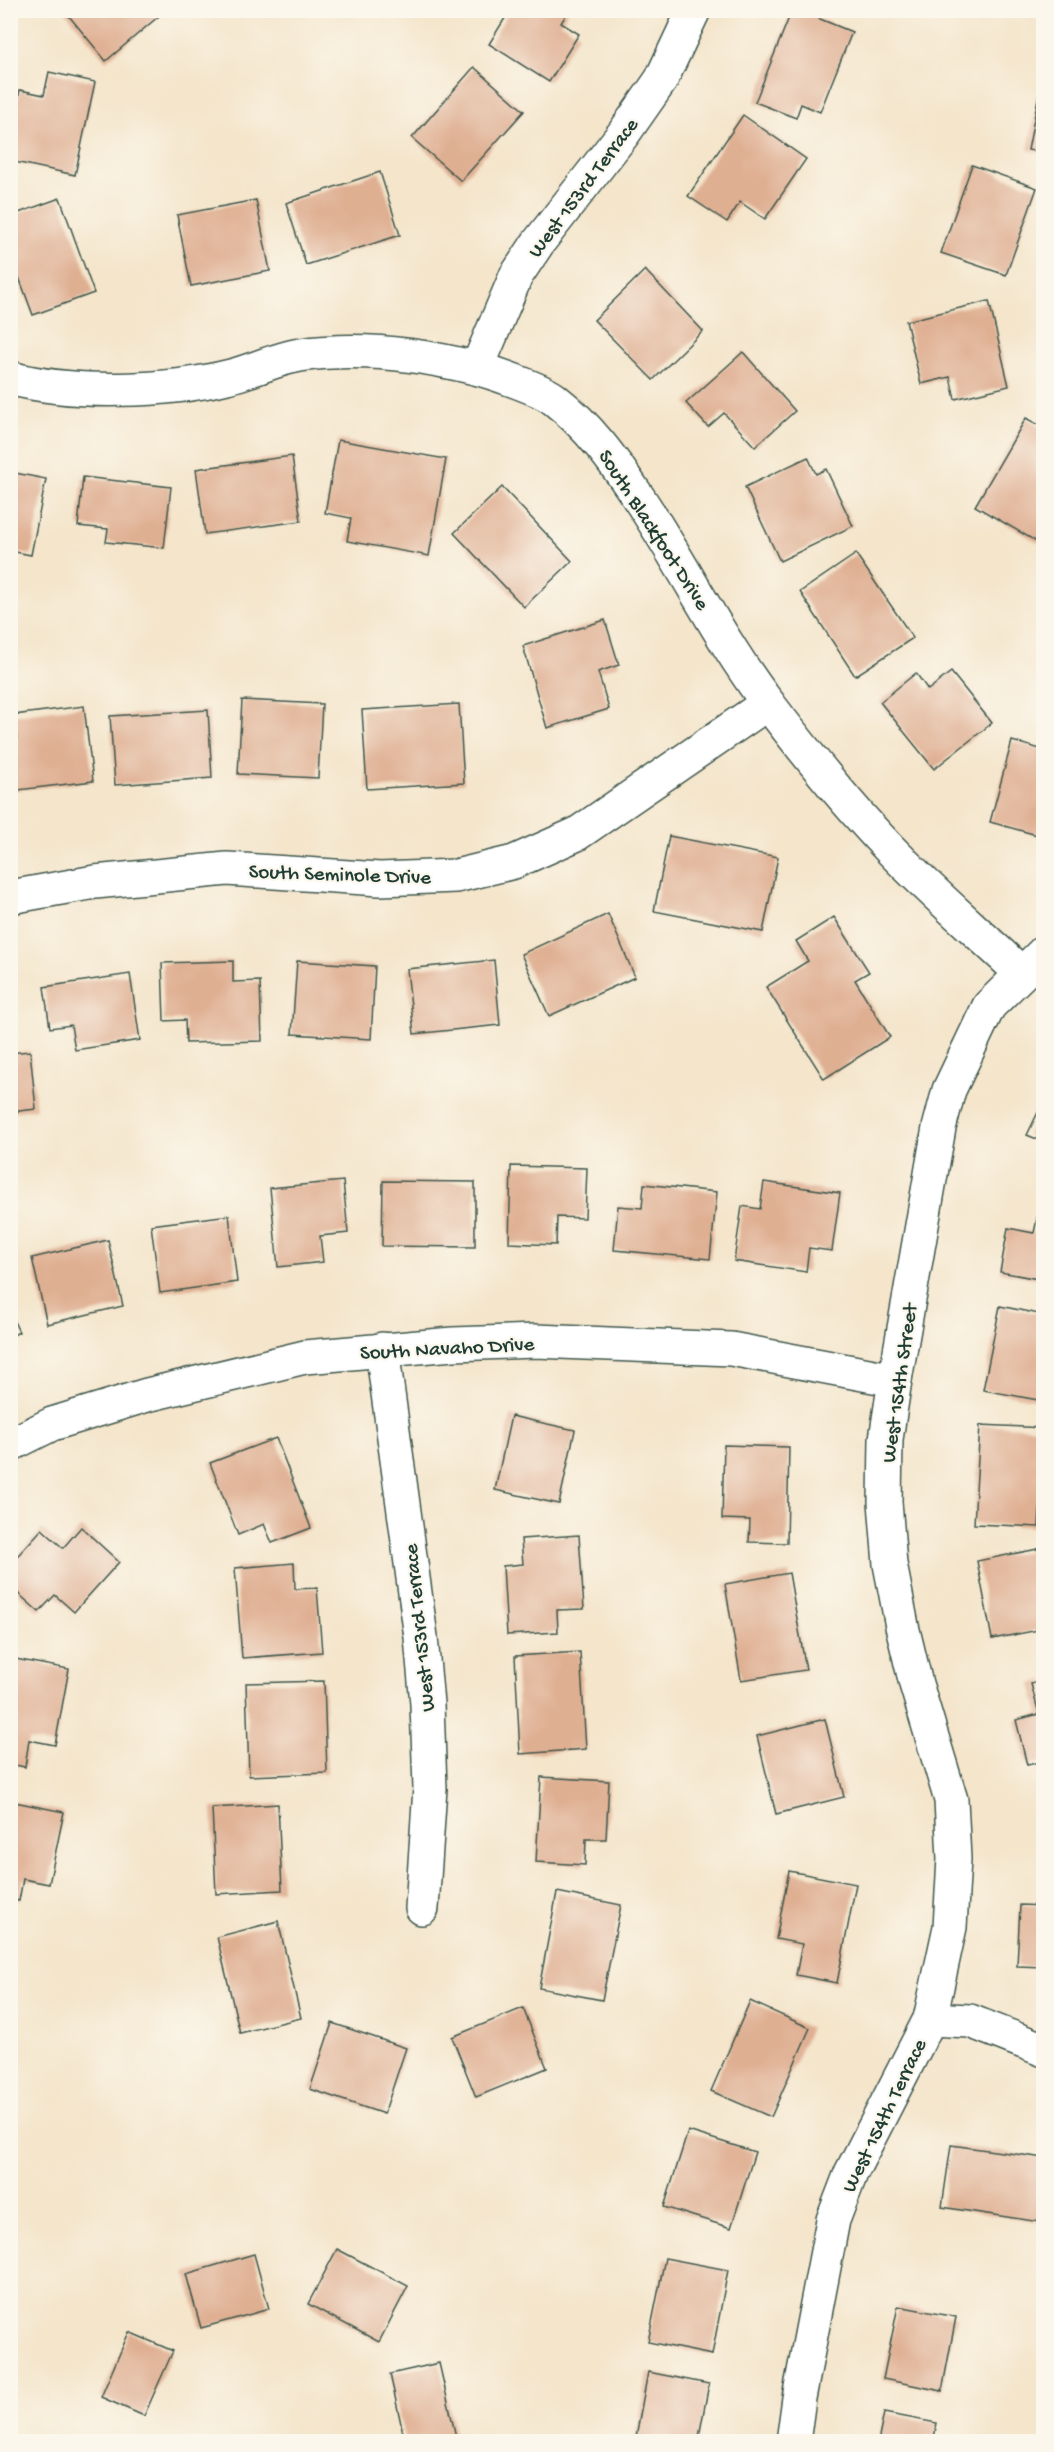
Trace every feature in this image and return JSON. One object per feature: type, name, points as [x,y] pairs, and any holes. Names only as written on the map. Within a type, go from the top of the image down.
[{"type":"street","name":"West 153rd Terrace","points":[[477,368],[516,276],[538,243],[624,133],[661,80],[694,10]]},
{"type":"street","name":"South Blackfoot Drive","points":[[10,378],[25,382],[84,388],[156,388],[229,376],[297,356],[351,352],[403,355],[477,368],[551,396],[608,451],[669,544],[737,660],[768,703],[858,814],[891,850],[1032,962]]},
{"type":"street","name":"South Seminole Drive","points":[[10,897],[126,878],[227,869],[380,879],[456,876],[514,862],[577,834],[768,703]]},
{"type":"street","name":"West 154th Street","points":[[930,2019],[950,1928],[954,1859],[951,1800],[916,1684],[890,1564],[885,1491],[886,1439],[939,1128],[949,1090],[989,1006],[1032,962]]},
{"type":"street","name":"South Navaho Drive","points":[[10,1445],[51,1424],[147,1395],[305,1357],[382,1349],[536,1341],[731,1349],[895,1380]]},
{"type":"street","name":"West 153rd Terrace","points":[[382,1349],[422,1637],[427,1704],[430,1788],[422,1908]]},
{"type":"street","name":"West 154th Terrace","points":[[793,2442],[799,2398],[833,2220],[851,2173],[930,2019],[970,2021],[1044,2050]]},
{"type":"building","points":[[64,10],[166,10],[106,61]]},
{"type":"building","points":[[510,10],[569,10],[561,23],[579,34],[549,82],[489,44]]},
{"type":"building","points":[[792,10],[798,10],[852,32],[820,112],[801,104],[796,118],[755,102]]},
{"type":"building","points":[[474,67],[524,111],[461,181],[412,138]]},
{"type":"building","points":[[49,72],[95,82],[75,175],[10,161],[10,132],[20,90],[44,95]]},
{"type":"building","points":[[1042,78],[1044,78],[1044,153],[1028,150]]},
{"type":"building","points":[[743,115],[806,159],[765,219],[740,202],[727,222],[688,196]]},
{"type":"building","points":[[972,165],[1037,188],[1006,275],[941,253]]},
{"type":"building","points":[[380,172],[400,235],[306,265],[286,203]]},
{"type":"building","points":[[60,198],[94,293],[33,315],[10,253],[10,216]]},
{"type":"building","points":[[256,200],[270,271],[191,286],[177,215]]},
{"type":"building","points":[[645,270],[703,331],[653,380],[594,320]]},
{"type":"building","points":[[989,301],[1009,386],[955,399],[950,377],[921,384],[906,321]]},
{"type":"building","points":[[743,352],[795,411],[755,447],[724,413],[708,427],[686,403]]},
{"type":"building","points":[[1026,418],[1044,428],[1044,546],[975,506]]},
{"type":"building","points":[[338,440],[446,459],[429,556],[347,541],[351,518],[325,513]]},
{"type":"building","points":[[292,456],[301,521],[205,534],[196,469]]},
{"type":"building","points":[[808,457],[816,474],[826,469],[853,526],[780,561],[745,487]]},
{"type":"building","points":[[10,472],[46,479],[31,555],[10,551]]},
{"type":"building","points":[[83,477],[171,487],[164,548],[106,542],[108,529],[78,526]]},
{"type":"building","points":[[502,487],[572,561],[524,607],[454,533]]},
{"type":"building","points":[[856,554],[913,638],[855,676],[800,592]]},
{"type":"building","points":[[605,620],[619,665],[598,672],[609,709],[547,728],[523,646]]},
{"type":"building","points":[[951,672],[992,723],[934,769],[880,702],[916,673],[928,690]]},
{"type":"building","points":[[242,700],[322,704],[318,778],[238,774]]},
{"type":"building","points":[[459,704],[464,783],[367,789],[362,710]]},
{"type":"building","points":[[84,706],[93,781],[10,791],[10,740],[17,739],[14,715]]},
{"type":"building","points":[[208,710],[212,778],[115,785],[110,716]]},
{"type":"building","points":[[1012,741],[1044,750],[1044,812],[1037,835],[990,822]]},
{"type":"building","points":[[669,836],[778,857],[763,932],[654,911]]},
{"type":"building","points":[[608,914],[635,977],[549,1016],[521,954]]},
{"type":"building","points":[[834,917],[869,972],[855,980],[890,1037],[824,1079],[766,987],[808,961],[796,941]]},
{"type":"building","points":[[494,960],[500,1025],[414,1034],[407,969]]},
{"type":"building","points":[[233,961],[233,982],[260,981],[262,1041],[186,1043],[185,1020],[164,1021],[162,963]]},
{"type":"building","points":[[297,961],[375,966],[371,1039],[292,1034]]},
{"type":"building","points":[[130,974],[140,1040],[75,1050],[71,1025],[50,1028],[44,987]]},
{"type":"building","points":[[30,1051],[36,1109],[10,1112],[10,1053]]},
{"type":"building","points":[[1044,1100],[1044,1142],[1027,1135]]},
{"type":"building","points":[[511,1166],[587,1168],[585,1218],[557,1217],[556,1245],[509,1243]]},
{"type":"building","points":[[343,1181],[348,1233],[320,1236],[323,1262],[278,1267],[270,1188]]},
{"type":"building","points":[[383,1181],[475,1182],[475,1247],[382,1246]]},
{"type":"building","points":[[764,1182],[840,1193],[832,1251],[809,1248],[806,1272],[734,1261],[742,1206],[760,1209]]},
{"type":"building","points":[[644,1184],[717,1192],[710,1259],[614,1250],[618,1206],[642,1208]]},
{"type":"building","points":[[1041,1199],[1044,1200],[1044,1280],[1000,1272],[1008,1228],[1034,1233]]},
{"type":"building","points":[[229,1215],[237,1282],[160,1293],[151,1225]]},
{"type":"building","points":[[108,1240],[123,1306],[47,1324],[32,1258]]},
{"type":"building","points":[[1000,1306],[1044,1315],[1044,1401],[983,1390]]},
{"type":"building","points":[[10,1313],[19,1332],[10,1337]]},
{"type":"building","points":[[511,1416],[575,1430],[559,1504],[495,1490]]},
{"type":"building","points":[[980,1425],[1044,1428],[1039,1527],[974,1524]]},
{"type":"building","points":[[276,1438],[311,1528],[272,1543],[264,1524],[238,1535],[210,1463]]},
{"type":"building","points":[[724,1445],[789,1447],[787,1543],[749,1542],[750,1520],[722,1519]]},
{"type":"building","points":[[81,1527],[119,1562],[74,1612],[55,1595],[39,1612],[10,1586],[10,1564],[42,1529],[63,1548]]},
{"type":"building","points":[[579,1535],[584,1609],[557,1610],[558,1632],[507,1635],[503,1566],[523,1564],[521,1539]]},
{"type":"building","points":[[1043,1548],[1044,1629],[992,1639],[977,1561]]},
{"type":"building","points":[[294,1563],[295,1589],[317,1588],[322,1652],[242,1658],[235,1568]]},
{"type":"building","points":[[789,1573],[806,1670],[741,1680],[725,1584]]},
{"type":"building","points":[[580,1652],[586,1749],[520,1754],[515,1656]]},
{"type":"building","points":[[10,1658],[69,1669],[55,1745],[29,1740],[25,1767],[10,1764]]},
{"type":"building","points":[[1044,1680],[1044,1761],[1027,1765],[1016,1720],[1039,1714],[1031,1684]]},
{"type":"building","points":[[324,1681],[327,1773],[249,1776],[246,1683]]},
{"type":"building","points":[[825,1719],[844,1797],[776,1814],[757,1736]]},
{"type":"building","points":[[541,1777],[609,1781],[606,1839],[586,1839],[585,1865],[536,1862]]},
{"type":"building","points":[[10,1801],[64,1812],[49,1884],[23,1879],[19,1901],[10,1899]]},
{"type":"building","points":[[278,1804],[282,1890],[216,1894],[212,1808]]},
{"type":"building","points":[[789,1871],[856,1884],[837,1983],[796,1975],[802,1944],[776,1939]]},
{"type":"building","points":[[557,1892],[621,1905],[602,2000],[539,1988]]},
{"type":"building","points":[[1020,1905],[1044,1906],[1044,1967],[1017,1966]]},
{"type":"building","points":[[278,1921],[301,2018],[240,2033],[217,1937]]},
{"type":"building","points":[[750,2001],[810,2028],[771,2117],[711,2091]]},
{"type":"building","points":[[523,2008],[547,2068],[476,2097],[452,2037]]},
{"type":"building","points":[[332,2023],[406,2048],[384,2114],[310,2089]]},
{"type":"building","points":[[688,2131],[755,2152],[731,2228],[664,2207]]},
{"type":"building","points":[[951,2145],[1044,2158],[1044,2200],[1040,2222],[942,2207]]},
{"type":"building","points":[[337,2249],[408,2286],[379,2342],[308,2304]]},
{"type":"building","points":[[254,2254],[269,2309],[201,2328],[186,2274]]},
{"type":"building","points":[[665,2258],[728,2270],[712,2355],[648,2342]]},
{"type":"building","points":[[898,2306],[956,2317],[942,2391],[883,2379]]},
{"type":"building","points":[[129,2332],[173,2351],[144,2416],[101,2397]]},
{"type":"building","points":[[439,2363],[456,2437],[438,2442],[405,2442],[390,2374]]},
{"type":"building","points":[[648,2372],[709,2384],[698,2442],[635,2442]]},
{"type":"building","points":[[884,2413],[937,2423],[933,2442],[878,2442]]}]
